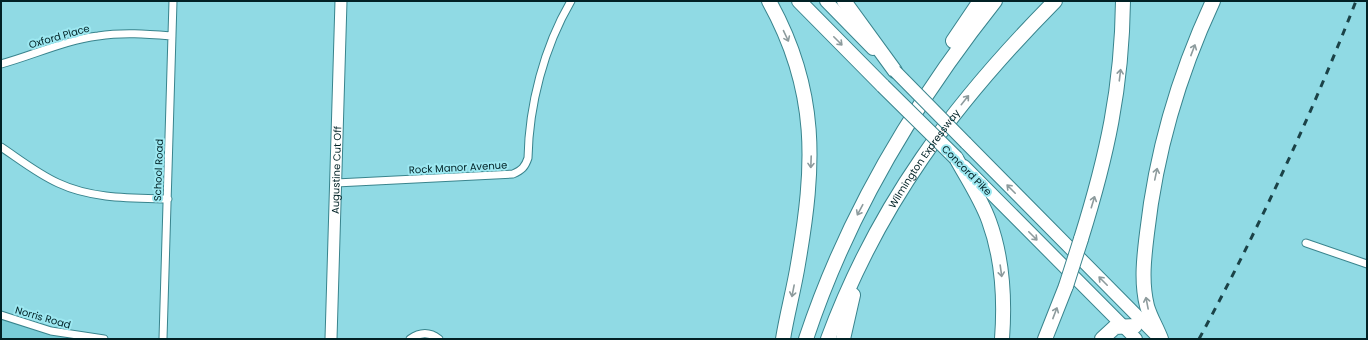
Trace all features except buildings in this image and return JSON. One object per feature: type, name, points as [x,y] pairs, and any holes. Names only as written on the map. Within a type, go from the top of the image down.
[{"type":"highway","points":[[769,1],[789,42],[797,67],[804,92],[811,140],[811,160],[807,201],[798,264],[783,339]]},
{"type":"highway","points":[[844,1],[895,71]]},
{"type":"highway","points":[[806,339],[853,224],[923,85],[980,1]]},
{"type":"highway","points":[[869,193],[902,132],[930,88],[995,1]]},
{"type":"highway","name":"Wilmington Expressway","points":[[828,339],[850,284],[877,227],[918,162],[976,85],[1055,1]]},
{"type":"highway","points":[[1045,339],[1066,286],[1102,169],[1116,103],[1121,62],[1123,1]]},
{"type":"highway","points":[[1160,339],[1147,306],[1143,271],[1151,197],[1162,148],[1180,84],[1213,1]]},
{"type":"highway","name":"Concord Pike","points":[[800,2],[956,158]]},
{"type":"highway","points":[[956,158],[988,220],[995,241],[1004,302],[1002,339]]},
{"type":"highway","points":[[843,339],[851,300],[918,162]]},
{"type":"highway","points":[[1102,339],[1115,327],[1131,330]]},
{"type":"main road","name":"Concord Pike","points":[[826,1],[1160,339]]},
{"type":"main road","name":"Concord Pike","points":[[956,158],[1044,247],[1131,330],[1148,339]]},
{"type":"street","name":"School Road","points":[[163,339],[173,1]]},
{"type":"street","name":"Augustine Cut Off","points":[[331,339],[341,1]]},
{"type":"street","name":"Rock Manor Avenue","points":[[336,183],[513,174],[521,171],[528,158],[535,94],[541,71],[555,34],[571,1]]},
{"type":"street","name":"Oxford Place","points":[[1,64],[67,42],[99,35],[132,34],[172,36]]},
{"type":"street","points":[[1,146],[44,176],[72,189],[105,196],[168,199]]},
{"type":"street","points":[[1306,243],[1367,264]]},
{"type":"street","name":"Norris Road","points":[[1,314],[51,331],[104,339]]},
{"type":"street","points":[[410,339],[425,333],[439,339]]},
{"type":"shaded area","points":[[1,315],[30,325],[104,339],[1,339]]},
{"type":"railway","points":[[1199,339],[1221,298],[1283,172],[1321,87],[1356,1]]}]
